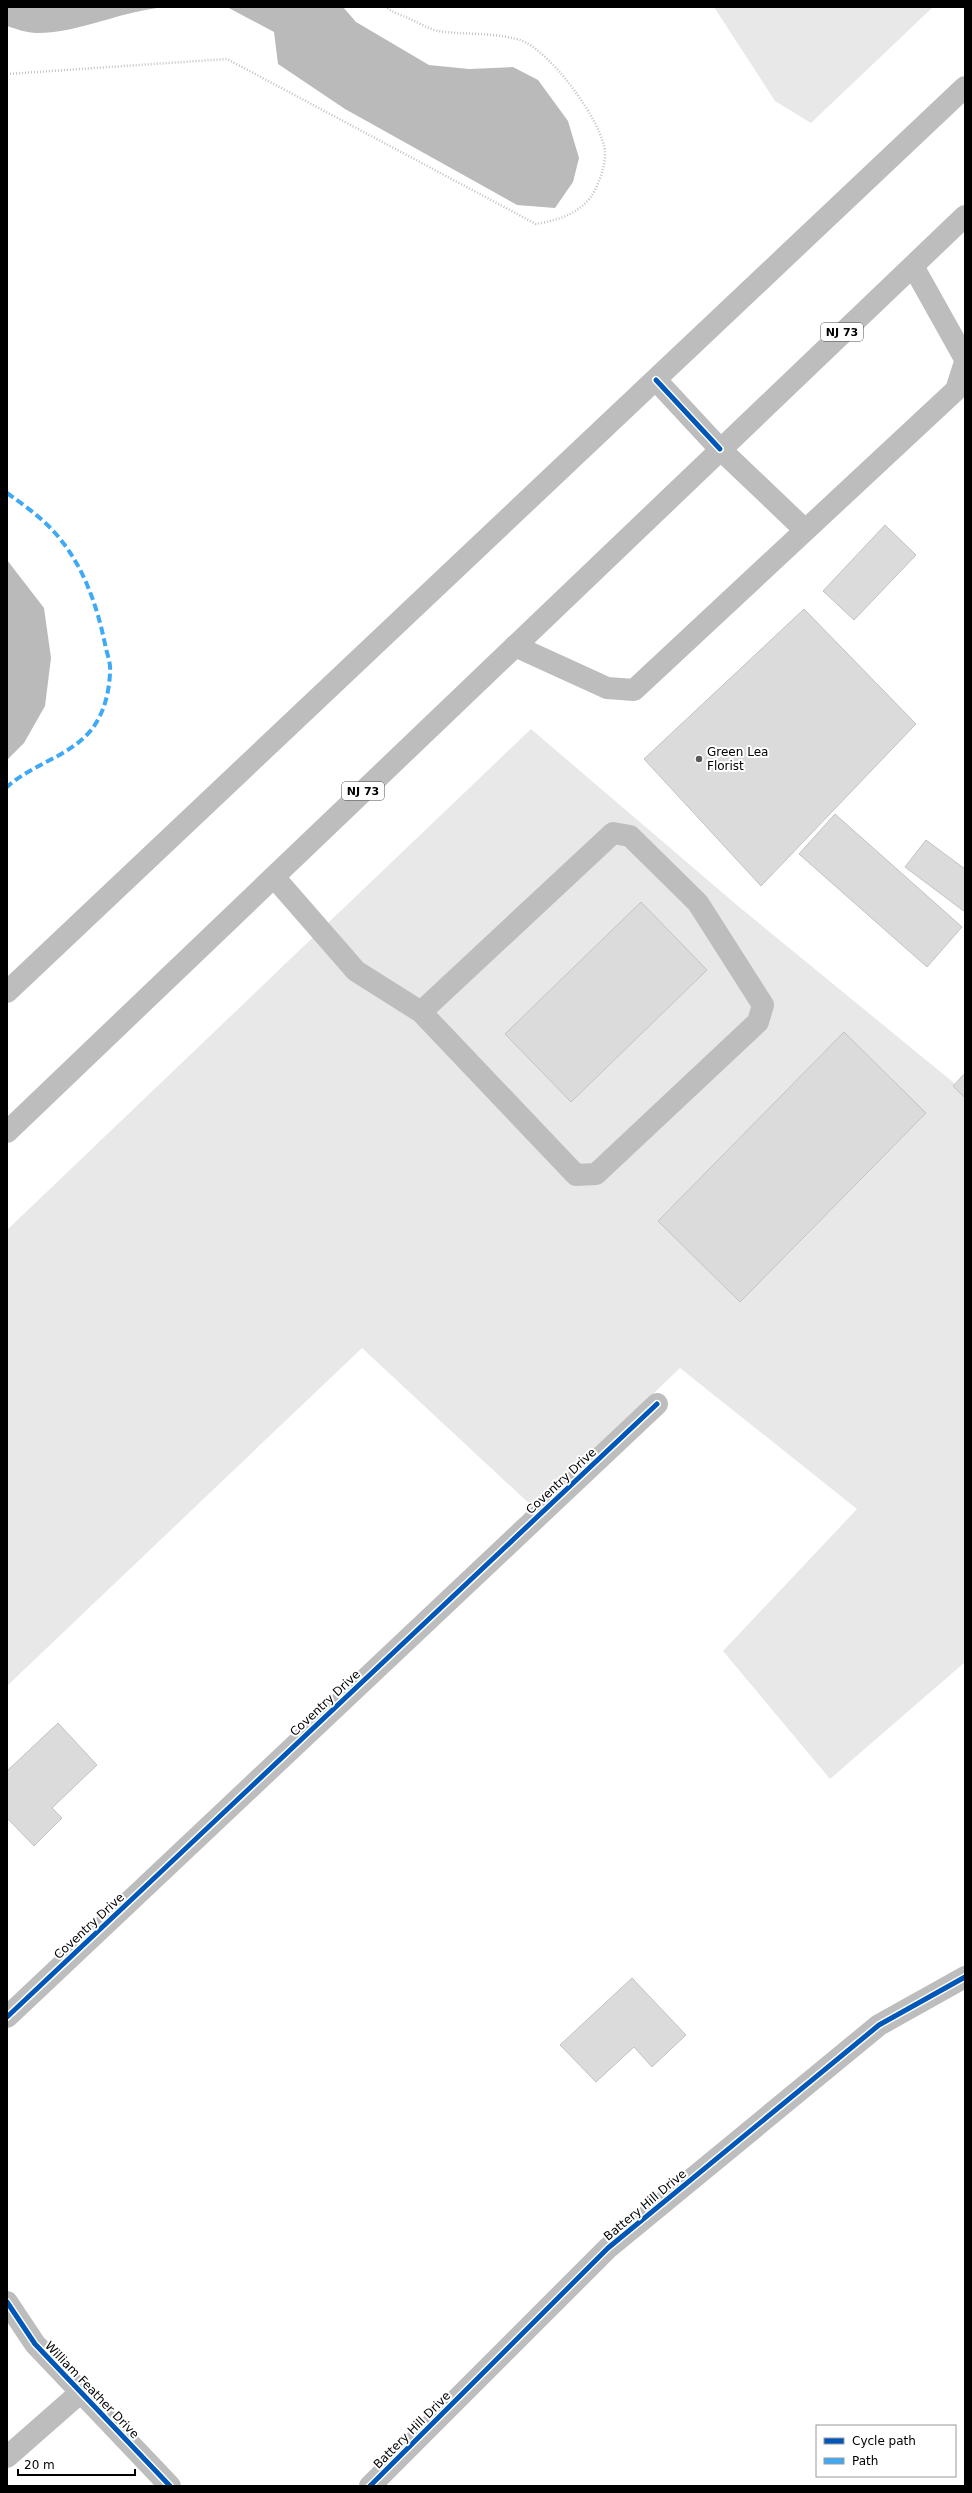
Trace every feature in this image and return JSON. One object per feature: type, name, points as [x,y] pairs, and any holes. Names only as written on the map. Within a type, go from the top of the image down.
[{"type":"main road","points":[[7,992],[965,87]]},
{"type":"main road","name":"NJ 73","points":[[7,1132],[965,216]]},
{"type":"main road","points":[[913,266],[965,359]]},
{"type":"main road","points":[[515,646],[607,688],[634,690],[956,390],[965,362]]},
{"type":"main road","points":[[656,380],[720,449],[806,530]]},
{"type":"main road","points":[[274,877],[356,971],[421,1012],[576,1175],[596,1174],[758,1022],[763,1005],[698,903],[630,836],[613,833],[421,1012]]},
{"type":"main road","name":"Coventry Drive","points":[[7,2017],[657,1404]]},
{"type":"main road","name":"Battery Hill Drive","points":[[370,2486],[608,2248],[880,2025],[965,1977]]},
{"type":"main road","name":"William Feather Drive","points":[[7,2302],[35,2344],[170,2486]]},
{"type":"main road","points":[[7,2457],[80,2392]]},
{"type":"path","points":[[7,74],[227,59],[536,224],[558,220],[577,210],[593,194],[602,174],[605,152],[600,131],[589,112],[548,58],[521,40],[479,33],[437,30],[386,7]]},
{"type":"shaded area","points":[[7,7],[169,7],[136,12],[70,29],[37,33],[25,32],[7,26]]},
{"type":"shaded area","points":[[227,7],[343,7],[356,22],[429,65],[469,69],[513,67],[538,80],[568,121],[579,158],[573,182],[555,208],[517,205],[345,109],[278,64],[274,32]]},
{"type":"shaded area","points":[[714,7],[933,7],[811,123],[775,101]]},
{"type":"shaded area","points":[[7,560],[44,608],[51,658],[45,706],[24,743],[7,760]]},
{"type":"shaded area","points":[[531,729],[738,906],[965,1092],[965,1662],[830,1779],[723,1651],[857,1509],[680,1368],[534,1508],[362,1348],[7,1686],[7,1230]]},
{"type":"building","points":[[885,525],[916,555],[854,620],[823,591]]},
{"type":"building","points":[[804,609],[916,724],[761,886],[644,759]]},
{"type":"building","points":[[835,814],[962,927],[927,967],[799,854]]},
{"type":"building","points":[[926,840],[965,869],[965,912],[905,867]]},
{"type":"building","points":[[641,902],[707,970],[571,1102],[505,1034]]},
{"type":"building","points":[[844,1032],[926,1113],[740,1302],[658,1221]]},
{"type":"building","points":[[965,1073],[965,1098],[953,1086]]},
{"type":"building","points":[[58,1723],[97,1765],[52,1808],[62,1818],[34,1846],[7,1818],[7,1771]]},
{"type":"building","points":[[632,1978],[686,2035],[652,2067],[634,2047],[596,2082],[560,2045]]},
{"type":"marked path","points":[[7,493],[33,512],[51,528],[66,546],[82,574],[94,603],[103,634],[110,670],[105,702],[100,716],[92,729],[73,746],[28,772],[7,787]]},
{"type":"cycle path","points":[[656,380],[720,449]]},
{"type":"cycle path","points":[[7,2017],[657,1404]]},
{"type":"cycle path","points":[[370,2486],[608,2248],[879,2025],[965,1977]]},
{"type":"cycle path","points":[[7,2302],[35,2344],[170,2486]]},
{"type":"place","name":"Green Lea Florist","points":[[699,759]]}]
